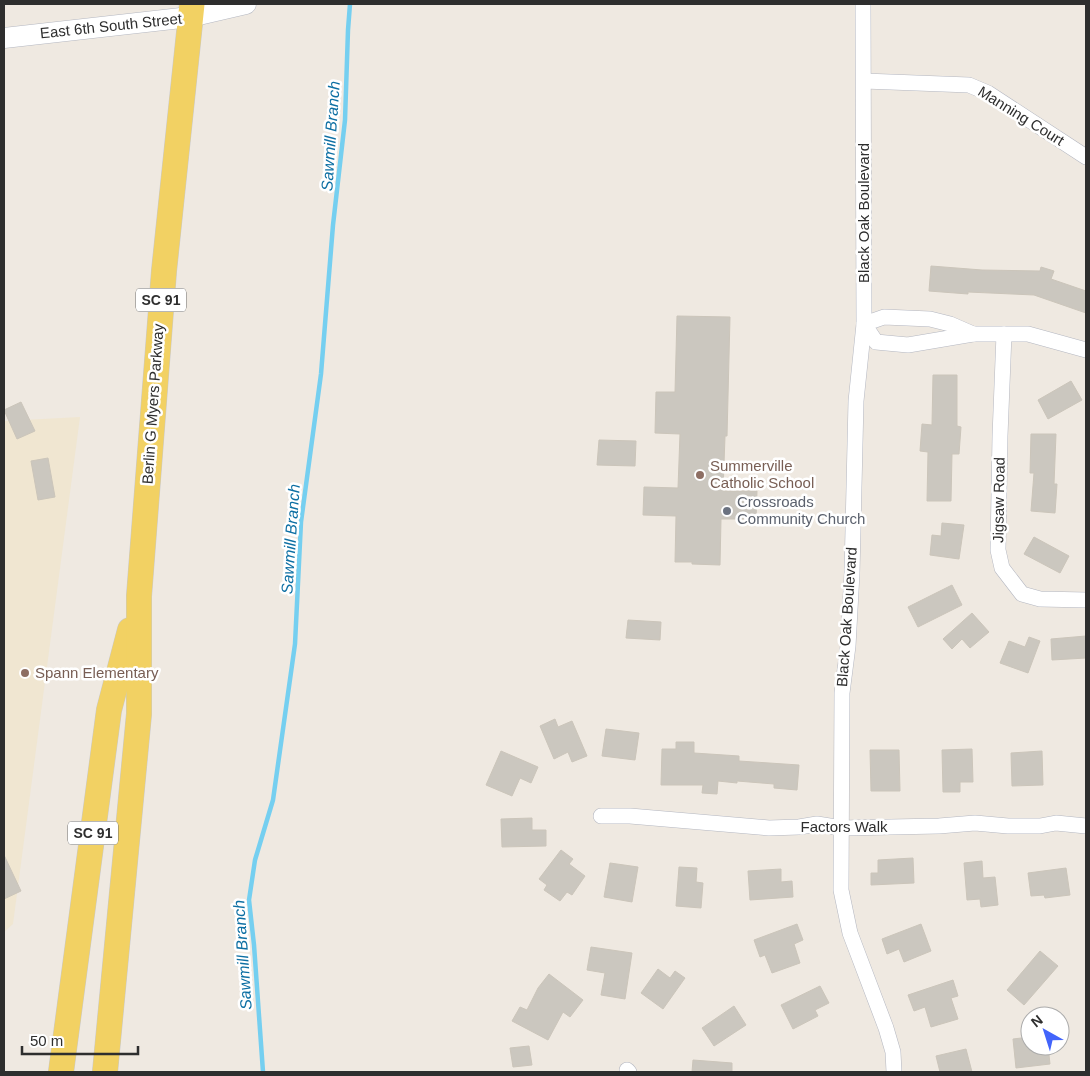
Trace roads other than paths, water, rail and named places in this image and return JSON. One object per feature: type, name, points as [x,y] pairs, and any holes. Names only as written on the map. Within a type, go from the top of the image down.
[{"type":"main road","name":"Berlin G Myers Parkway","points":[[105,1072],[139,714],[139,596],[164,271],[191,10]]},
{"type":"main road","name":"Berlin G Myers Parkway","points":[[61,1072],[109,710],[139,596]]},
{"type":"street","name":"East 6th South Street","points":[[4,38],[191,10],[246,4]]},
{"type":"street","name":"Black Oak Boulevard","points":[[863,4],[864,324],[856,401],[852,572],[848,646],[842,694],[841,890],[844,910],[858,956],[886,1028],[892,1052],[894,1072]]},
{"type":"street","name":"Manning Court","points":[[864,81],[969,85],[988,93],[1086,157]]},
{"type":"street","points":[[973,334],[950,324],[930,319],[884,317],[864,324],[876,342],[908,345],[973,334],[1028,334],[1086,350]]},
{"type":"street","name":"Jigsaw Road","points":[[1004,334],[998,550],[1002,568],[1022,594],[1040,599],[1086,600]]},
{"type":"street","name":"Factors Walk","points":[[601,816],[630,816],[769,828],[818,824],[842,828],[939,826],[975,823],[1008,826],[1040,826],[1056,823],[1086,826]]},
{"type":"waterway","name":"Sawmill Branch","points":[[263,1072],[249,900],[255,860],[273,800],[295,644],[301,522],[321,374],[333,225],[345,120],[350,4]]},
{"type":"place","name":"Summerville Catholic School","points":[[700,475]]},
{"type":"place","name":"Crossroads Community Church","points":[[727,511]]},
{"type":"place","name":"Spann Elementary","points":[[25,673]]}]
